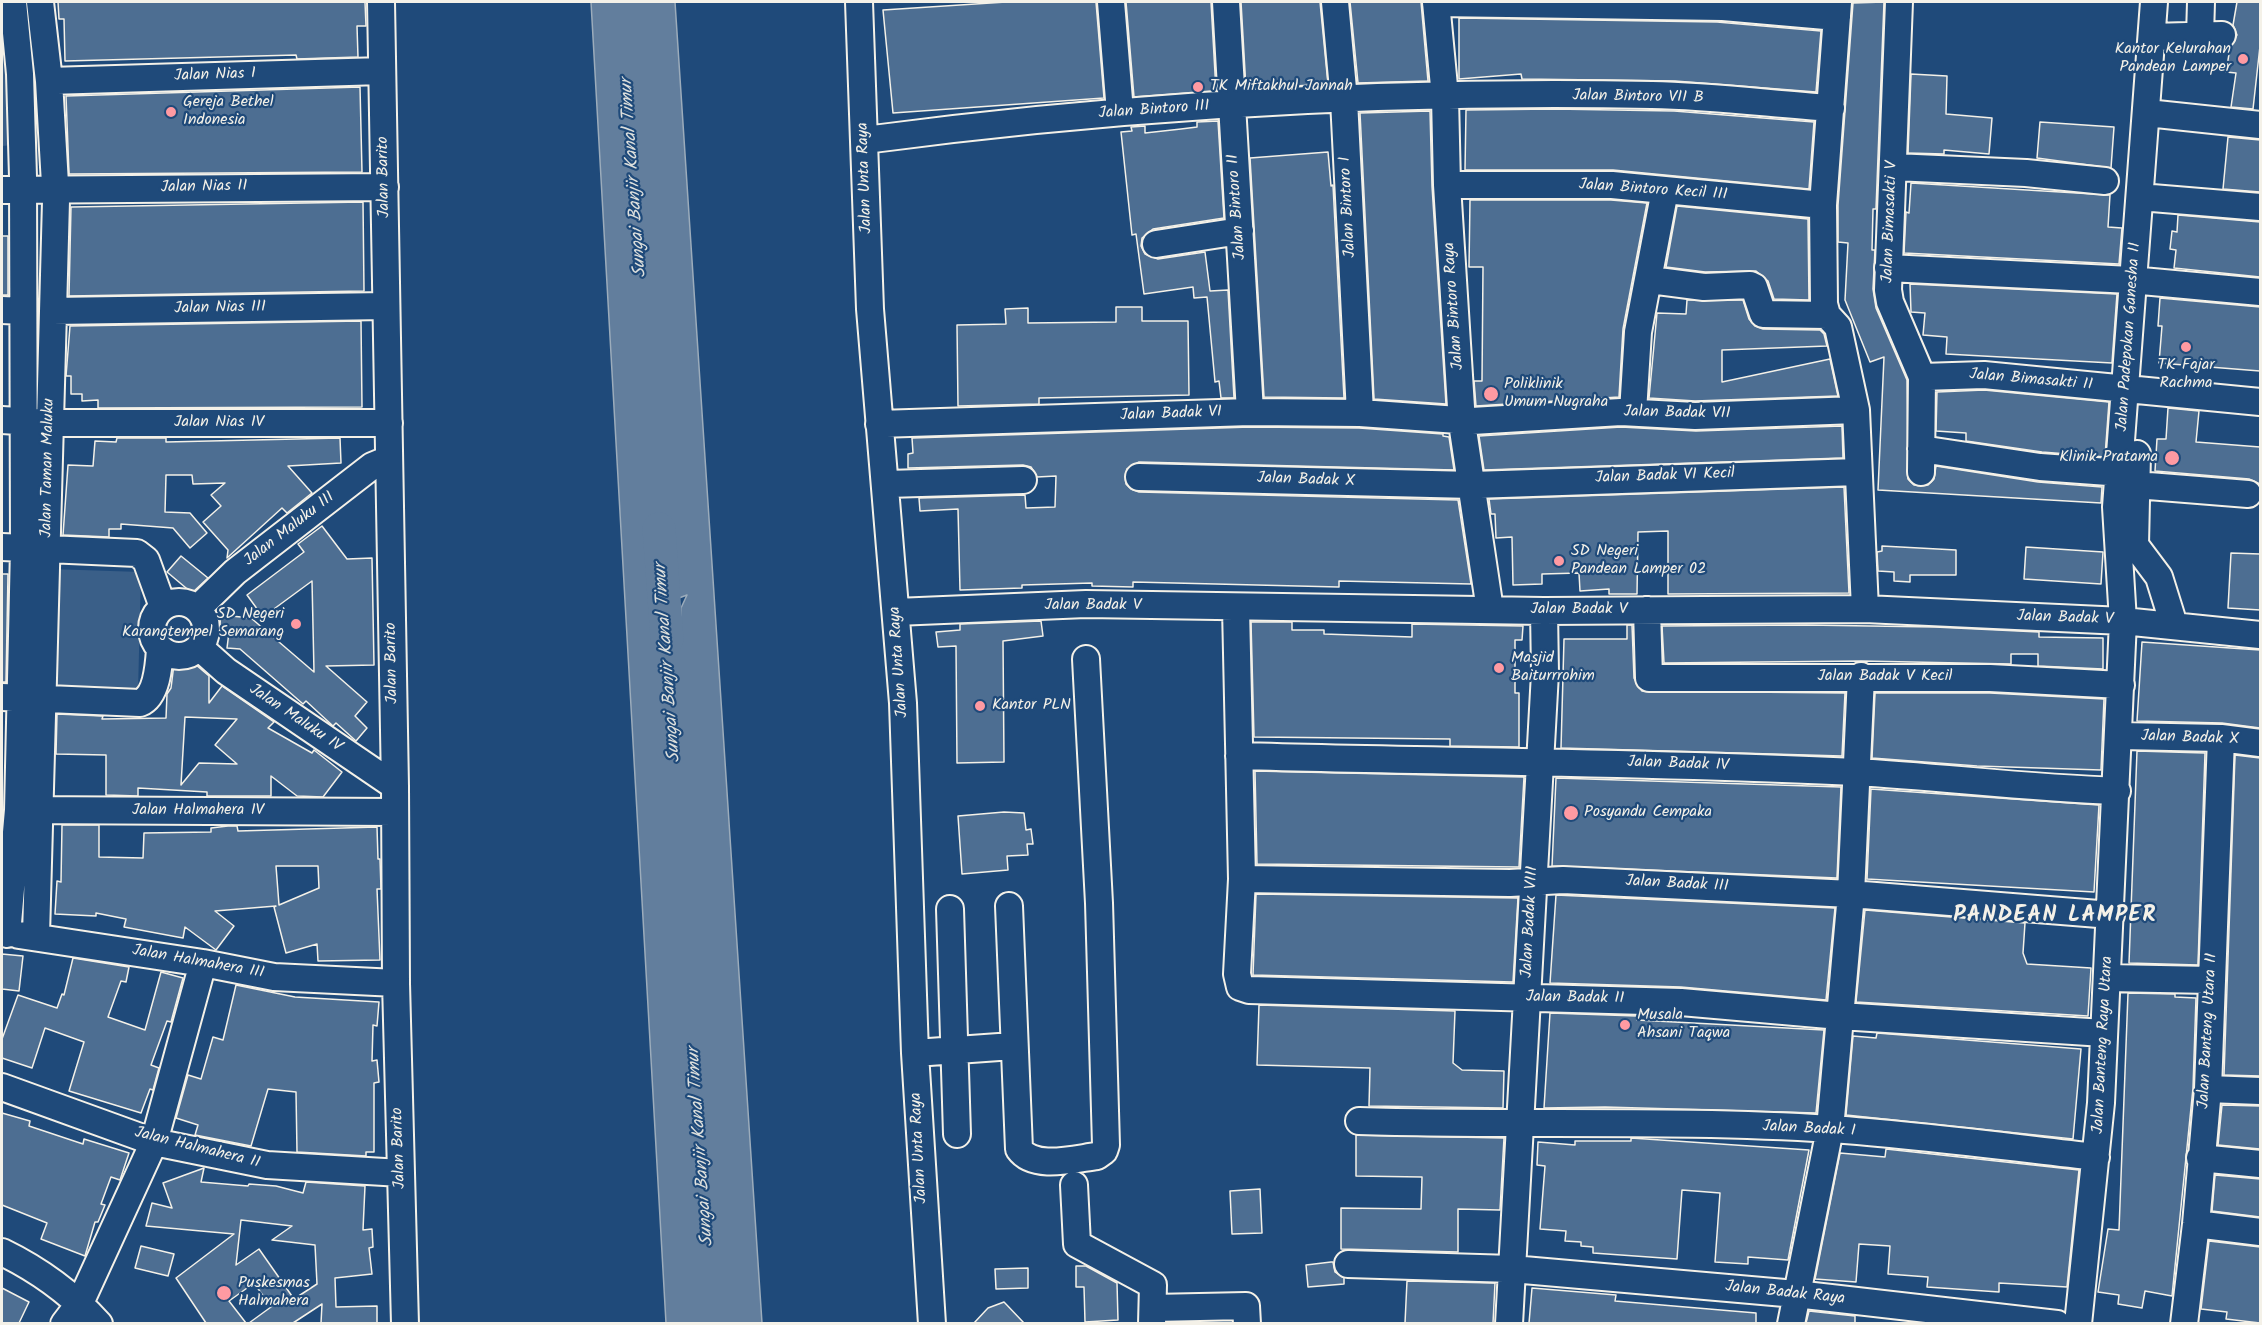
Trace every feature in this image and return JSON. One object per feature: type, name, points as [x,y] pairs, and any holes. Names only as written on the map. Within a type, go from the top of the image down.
[{"type":"street","name":"Jalan Taman Maluku","points":[[4,933],[20,810],[24,548],[12,420],[13,190],[20,74],[13,2]]},
{"type":"street","name":"Jalan Taman Maluku","points":[[24,548],[49,423],[53,311],[56,189],[49,81],[40,2]]},
{"type":"street","name":"Jalan Barito","points":[[381,2],[395,786],[396,982],[405,1323]]},
{"type":"street","name":"Jalan Unta Raya","points":[[859,2],[870,309],[886,484],[907,774],[915,1053],[932,1323]]},
{"type":"street","points":[[1111,2],[1120,112]]},
{"type":"street","name":"Jalan Bintoro II","points":[[1226,2],[1250,412]]},
{"type":"street","name":"Jalan Bintoro I","points":[[1335,2],[1344,100],[1360,413]]},
{"type":"street","points":[[1436,2],[1838,9],[1823,205],[1824,304],[1827,315],[1838,327],[1856,410],[1865,609]]},
{"type":"street","name":"Jalan Bintoro Raya","points":[[1436,2],[1445,97],[1447,185],[1462,421],[1490,610]]},
{"type":"street","name":"Jalan Bimasakti V","points":[[1899,2],[1894,167],[1888,268],[1890,302],[1922,377],[1921,461],[2040,467],[2131,477]]},
{"type":"street","name":"Jalan Padepokan Ganesha II","points":[[2154,2],[2159,37]]},
{"type":"street","name":"Jalan Padepokan Ganesha II","points":[[2169,2],[2159,37],[2133,391],[2131,477],[2135,545],[2159,577],[2174,626]]},
{"type":"street","points":[[2159,37],[2211,35],[2201,2]]},
{"type":"street","name":"Jalan Nias I","points":[[49,81],[382,71]]},
{"type":"street","name":"Jalan Bintoro VII B","points":[[1445,97],[1653,95],[1831,108]]},
{"type":"street","name":"Jalan Bintoro III","points":[[865,140],[1120,112],[1445,97]]},
{"type":"street","points":[[2153,114],[2260,124]]},
{"type":"street","points":[[1894,167],[2026,173],[2105,181]]},
{"type":"street","name":"Jalan Bintoro Kecil III","points":[[1447,185],[1612,185],[1823,205]]},
{"type":"street","name":"Jalan Nias II","points":[[13,190],[385,187]]},
{"type":"street","points":[[1634,412],[1638,332],[1650,280],[1665,190]]},
{"type":"street","points":[[2147,198],[2260,207]]},
{"type":"street","points":[[1156,244],[1240,231]]},
{"type":"street","points":[[1888,268],[2141,281]]},
{"type":"street","points":[[1650,280],[1704,287],[1750,285],[1756,292],[1762,314],[1827,315]]},
{"type":"street","name":"Jalan Padepokan Ganesha II","points":[[2141,281],[2260,292]]},
{"type":"street","name":"Jalan Nias III","points":[[53,311],[386,306]]},
{"type":"street","name":"Jalan Bimasakti II","points":[[1922,377],[1984,375],[2133,391]]},
{"type":"street","name":"Jalan Padepokan Ganesha II","points":[[2133,391],[2260,402]]},
{"type":"street","name":"Jalan Badak VII","points":[[1462,421],[1634,412],[1695,416],[1856,410]]},
{"type":"street","name":"Jalan Badak VI","points":[[879,424],[1250,412],[1360,413],[1462,421]]},
{"type":"street","name":"Jalan Nias IV","points":[[12,420],[49,423],[389,423]]},
{"type":"street","name":"Jalan Maluku III","points":[[197,609],[244,565],[372,466],[389,459]]},
{"type":"street","name":"Jalan Badak VI Kecil","points":[[1473,485],[1858,472]]},
{"type":"street","name":"Jalan Badak X","points":[[1139,477],[1473,485]]},
{"type":"street","points":[[2131,477],[2248,494]]},
{"type":"street","name":"Jalan Padepokan Ganesha II","points":[[2123,621],[2116,507],[2131,477]]},
{"type":"street","points":[[886,484],[1023,480]]},
{"type":"street","points":[[24,548],[141,555],[163,607]]},
{"type":"street","points":[[185,603],[197,609],[205,621],[205,635],[199,647],[187,656],[173,656],[160,649],[153,638],[152,624],[163,607],[185,603]]},
{"type":"street","name":"Jalan Badak V","points":[[896,612],[1086,604],[1544,611],[1865,609],[2123,621],[2260,635]]},
{"type":"street","points":[[1236,608],[1242,879]]},
{"type":"street","name":"Jalan Badak V Kecil","points":[[1647,610],[1649,678],[1860,676],[1990,678],[2121,684]]},
{"type":"street","name":"Jalan Badak VIII","points":[[1509,1323],[1545,673],[1544,611]]},
{"type":"street","name":"Jalan Banteng Raya Utara","points":[[2078,1323],[2096,1157],[2108,978],[2120,736],[2123,621]]},
{"type":"street","name":"Jalan Maluku IV","points":[[199,647],[226,671],[395,786]]},
{"type":"street","points":[[22,698],[144,702],[154,684],[160,649]]},
{"type":"street","points":[[1009,906],[1017,1142],[1023,1155],[1039,1161],[1100,1154],[1106,1145],[1106,1134],[1097,870],[1086,659]]},
{"type":"street","points":[[1791,1323],[1830,1129],[1851,894],[1860,676]]},
{"type":"street","name":"Jalan Badak X","points":[[2120,736],[2221,738],[2260,743]]},
{"type":"street","name":"Jalan Banteng Utara II","points":[[2184,1323],[2196,1224],[2200,1158],[2208,1089],[2221,738]]},
{"type":"street","name":"Jalan Badak IV","points":[[1239,756],[1392,761],[1540,761],[1856,772],[2117,791]]},
{"type":"street","name":"Jalan Taman Maluku","points":[[20,810],[36,936]]},
{"type":"street","name":"Jalan Halmahera IV","points":[[20,810],[395,812]]},
{"type":"street","name":"Jalan Badak III","points":[[1242,879],[1510,883],[1533,880],[1851,894],[2111,915]]},
{"type":"street","name":"Jalan Badak II","points":[[1242,879],[1237,974],[1238,984],[1249,990],[1681,1002],[1840,1016],[2104,1033]]},
{"type":"street","points":[[950,909],[957,1134]]},
{"type":"street","name":"Jalan Halmahera III","points":[[4,933],[36,936],[203,963],[274,977],[396,982]]},
{"type":"street","points":[[64,1323],[80,1303],[154,1142],[203,963]]},
{"type":"street","points":[[2108,978],[2211,980]]},
{"type":"street","points":[[915,1053],[956,1048],[1013,1047]]},
{"type":"street","name":"Jalan Halmahera II","points":[[2,1087],[154,1142],[267,1166],[401,1173]]},
{"type":"street","points":[[2208,1089],[2260,1091]]},
{"type":"street","name":"Jalan Badak I","points":[[1359,1121],[1830,1129],[2096,1157]]},
{"type":"street","points":[[2200,1158],[2260,1164]]},
{"type":"street","points":[[1074,1185],[1077,1244],[1154,1285],[1153,1316],[1246,1306],[1247,1323]]},
{"type":"street","points":[[2196,1224],[2260,1232]]},
{"type":"street","points":[[2,1252],[44,1275],[80,1303],[99,1323]]},
{"type":"street","points":[[1348,1263],[1512,1269]]},
{"type":"street","name":"Jalan Badak Raya","points":[[1512,1269],[1796,1294],[2057,1323]]},
{"type":"shaded area","points":[[2,41],[14,145],[2,146]]},
{"type":"shaded area","points":[[50,569],[141,572],[138,692],[47,689]]},
{"type":"water","points":[[591,2],[675,2],[762,1323],[666,1323]],"holes":[[[664,549],[676,578],[674,587],[679,598],[687,595],[681,608],[681,616],[674,623],[665,600],[661,554]]]},
{"type":"building","points":[[58,2],[365,2],[366,26],[357,26],[358,57],[297,59],[296,55],[65,61],[64,19],[59,19]]},
{"type":"building","points":[[1006,2],[1096,2],[1104,98],[893,113],[883,10]]},
{"type":"building","points":[[1126,2],[1211,2],[1216,91],[1134,97]]},
{"type":"building","points":[[1241,2],[1320,2],[1328,84],[1246,89]]},
{"type":"building","points":[[1350,2],[1421,2],[1428,81],[1358,83]]},
{"type":"building","points":[[1884,2],[1876,209],[1873,209],[1872,250],[1875,250],[1873,289],[1876,308],[1907,380],[1908,479],[1914,485],[1928,485],[1934,479],[1936,466],[2038,482],[2102,487],[2101,503],[1878,490],[1884,357],[1870,362],[1845,300],[1848,243],[1838,242],[1838,205],[1853,3]]},
{"type":"building","points":[[2237,2],[2260,2],[2260,46],[2253,109],[2231,107],[2236,73],[2226,72],[2230,48],[2237,35],[2233,25]]},
{"type":"building","points":[[1459,18],[1717,22],[1821,31],[1816,92],[1675,81],[1522,79],[1521,74],[1459,79]]},
{"type":"building","points":[[1911,74],[1947,76],[1946,114],[1992,118],[1989,154],[1944,150],[1944,154],[1908,153]]},
{"type":"building","points":[[360,87],[362,172],[69,174],[66,96]]},
{"type":"building","points":[[1466,110],[1674,111],[1814,122],[1809,189],[1613,170],[1465,170]]},
{"type":"building","points":[[1430,111],[1432,186],[1446,404],[1374,399],[1360,113]]},
{"type":"building","points":[[1218,121],[1224,218],[1153,229],[1142,238],[1141,246],[1145,254],[1158,259],[1205,252],[1210,291],[1228,290],[1234,398],[1221,398],[1219,381],[1215,382],[1207,297],[1194,298],[1193,287],[1144,294],[1136,234],[1132,235],[1121,132],[1132,131],[1131,127],[1145,126],[1145,133],[1197,127],[1197,122]]},
{"type":"building","points":[[2040,122],[2114,127],[2111,168],[2037,158]]},
{"type":"building","points":[[2228,137],[2260,140],[2260,192],[2223,189]]},
{"type":"building","points":[[1328,152],[1331,186],[1333,185],[1344,398],[1264,397],[1250,158]]},
{"type":"building","points":[[1911,183],[2110,195],[2108,227],[2122,228],[2119,264],[1904,253],[1906,212],[1909,213]]},
{"type":"building","points":[[1470,200],[1611,200],[1647,203],[1623,329],[1619,397],[1476,406],[1474,381],[1482,381],[1483,267],[1469,267]]},
{"type":"building","points":[[363,202],[364,291],[69,296],[71,207]]},
{"type":"building","points":[[1677,206],[1808,219],[1809,300],[1774,299],[1768,281],[1756,271],[1705,272],[1666,267]]},
{"type":"building","points":[[2178,215],[2260,222],[2260,277],[2174,268],[2176,250],[2170,249],[2172,231],[2177,232]]},
{"type":"building","points":[[2,236],[8,236],[8,295],[2,295]]},
{"type":"building","points":[[1910,284],[2117,294],[2112,363],[1946,354],[1947,337],[1923,335],[1925,313],[1911,312]]},
{"type":"building","points":[[2160,298],[2260,307],[2260,371],[2159,363],[2162,326],[2158,326]]},
{"type":"building","points":[[1687,300],[1743,300],[1749,319],[1755,326],[1763,329],[1820,330],[1824,334],[1827,346],[1722,350],[1722,382],[1830,359],[1838,396],[1695,401],[1649,398],[1657,313],[1686,314]]},
{"type":"building","points":[[1116,307],[1142,307],[1142,321],[1188,321],[1189,395],[1039,398],[1039,404],[958,406],[957,325],[1006,324],[1005,309],[1028,308],[1028,323],[1116,322]]},
{"type":"building","points":[[361,321],[362,407],[98,408],[98,400],[82,401],[82,394],[71,394],[71,376],[66,376],[70,326]]},
{"type":"building","points":[[1984,390],[2109,402],[2105,457],[2042,452],[1966,441],[1966,433],[1936,431],[1937,392]]},
{"type":"building","points":[[2168,408],[2199,411],[2196,442],[2260,447],[2260,484],[2249,479],[2155,471],[2157,439],[2166,439]]},
{"type":"building","points":[[1842,426],[1843,458],[1484,470],[1479,436],[1621,427],[1696,431]]},
{"type":"building","points":[[1250,427],[1359,428],[1443,434],[1449,437],[1454,470],[1139,462],[1127,469],[1126,484],[1139,492],[1458,500],[1471,584],[1339,581],[1339,587],[1133,582],[1133,587],[1092,586],[1092,583],[960,590],[958,509],[920,511],[919,498],[1025,495],[1026,508],[1055,507],[1056,476],[1037,477],[1031,467],[1023,465],[908,468],[908,454],[913,453],[912,438]]},
{"type":"building","points":[[117,438],[166,438],[166,442],[340,438],[341,463],[288,466],[312,493],[287,513],[282,508],[227,558],[228,550],[203,522],[221,506],[211,495],[225,483],[193,484],[192,475],[166,475],[165,512],[190,513],[207,533],[190,548],[173,528],[121,524],[121,529],[109,529],[109,537],[63,535],[68,465],[93,466],[95,441],[116,442]]},
{"type":"building","points":[[1844,487],[1849,593],[1668,594],[1668,531],[1638,532],[1637,594],[1609,594],[1609,589],[1580,591],[1579,573],[1542,574],[1542,584],[1513,585],[1512,537],[1496,538],[1495,514],[1491,514],[1489,499]]},
{"type":"building","points":[[322,526],[347,559],[372,558],[374,665],[326,666],[367,702],[355,716],[367,728],[356,741],[336,723],[333,726],[306,701],[303,704],[240,649],[227,648],[229,632],[219,631],[221,615],[251,618],[314,672],[312,581],[263,617],[247,595],[304,552],[298,544]]},
{"type":"building","points":[[1882,546],[1956,550],[1956,575],[1910,575],[1910,582],[1894,581],[1894,572],[1878,571],[1877,552],[1882,551]]},
{"type":"building","points":[[2026,547],[2103,552],[2101,584],[2024,579]]},
{"type":"building","points":[[2231,553],[2260,554],[2260,610],[2228,608]]},
{"type":"building","points":[[181,556],[208,578],[192,593],[167,572]]},
{"type":"building","points":[[2,574],[8,574],[6,682],[2,682]]},
{"type":"building","name":"Kantor PLN","points":[[1041,621],[1043,636],[1003,641],[1004,762],[957,763],[956,646],[938,647],[936,632],[960,630],[960,624]]},
{"type":"building","points":[[1251,622],[1292,622],[1292,630],[1324,630],[1324,634],[1412,637],[1412,624],[1523,626],[1522,640],[1515,640],[1515,693],[1519,693],[1519,747],[1450,746],[1450,739],[1254,737]]},
{"type":"building","points":[[1627,625],[1632,625],[1634,678],[1642,691],[1845,693],[1842,756],[1561,748],[1564,639],[1627,639]]},
{"type":"building","points":[[1662,626],[1935,627],[2039,632],[2039,637],[2103,638],[2103,669],[2038,666],[2038,654],[2011,654],[2011,664],[1861,661],[1664,663]]},
{"type":"building","points":[[2142,642],[2260,650],[2260,728],[2222,723],[2137,721]]},
{"type":"building","points":[[174,664],[195,664],[209,676],[209,703],[222,686],[274,722],[268,728],[312,753],[314,750],[342,772],[323,797],[297,796],[271,776],[271,796],[207,796],[207,792],[138,788],[138,796],[106,795],[106,755],[56,754],[57,714],[103,716],[102,719],[166,718],[167,694],[171,688]],"holes":[[[185,717],[237,719],[215,745],[237,764],[199,763],[181,785]]]},
{"type":"building","points":[[1875,693],[1990,693],[2104,699],[2101,770],[1977,766],[1872,758]]},
{"type":"building","points":[[2137,751],[2205,753],[2198,965],[2129,963]]},
{"type":"building","points":[[2235,755],[2260,758],[2260,1076],[2224,1075]]},
{"type":"building","points":[[1255,771],[1524,777],[1519,867],[1257,864]]},
{"type":"building","points":[[1556,778],[1841,787],[1837,878],[1552,866]]},
{"type":"building","points":[[1871,789],[2099,805],[2094,892],[1867,879]]},
{"type":"building","points":[[1004,812],[1024,813],[1026,830],[1031,829],[1033,844],[1027,844],[1028,855],[1007,856],[1008,870],[962,874],[958,816]]},
{"type":"building","points":[[62,825],[99,825],[99,857],[143,858],[144,833],[211,832],[211,828],[228,826],[237,826],[238,831],[377,827],[381,889],[377,889],[380,960],[318,961],[317,944],[286,953],[274,907],[276,906],[215,911],[234,926],[216,950],[185,927],[183,938],[124,927],[126,919],[96,913],[96,916],[55,914],[57,881],[61,882]],"holes":[[[276,866],[318,866],[319,888],[279,905]]]},
{"type":"building","points":[[1256,894],[1518,898],[1513,982],[1253,975]]},
{"type":"building","points":[[1556,895],[1835,908],[1826,1000],[1681,987],[1550,983]]},
{"type":"building","points":[[1865,910],[2025,923],[2023,953],[2027,964],[2091,968],[2088,1016],[1856,1002]]},
{"type":"building","points":[[2,954],[23,956],[19,991],[2,989]]},
{"type":"building","points":[[73,958],[129,967],[126,982],[121,981],[108,1017],[145,1030],[161,972],[183,978],[171,1022],[167,1021],[151,1065],[159,1068],[153,1090],[150,1089],[141,1113],[69,1091],[84,1042],[45,1028],[32,1068],[2,1058],[2,1039],[18,995],[57,1008],[62,994],[64,995]]},
{"type":"building","points":[[236,985],[295,997],[379,1002],[377,1026],[373,1025],[372,1061],[377,1060],[379,1082],[374,1083],[374,1152],[366,1152],[366,1156],[297,1152],[296,1092],[268,1089],[251,1146],[195,1135],[198,1125],[176,1118],[188,1075],[201,1079],[213,1037],[223,1040]]},
{"type":"building","points":[[2128,993],[2175,994],[2175,997],[2196,998],[2193,1088],[2172,1296],[2145,1291],[2142,1308],[2118,1304],[2119,1295],[2098,1292],[2108,1229],[2119,1230]]},
{"type":"building","points":[[1259,1005],[1455,1011],[1453,1063],[1462,1070],[1504,1071],[1503,1108],[1369,1106],[1370,1068],[1257,1065]]},
{"type":"building","points":[[1550,1013],[1637,1016],[1637,1020],[1824,1030],[1816,1113],[1605,1107],[1544,1108]]},
{"type":"building","points":[[1877,1033],[2081,1049],[2073,1139],[1846,1115],[1853,1036],[1876,1038]]},
{"type":"building","points":[[2222,1105],[2260,1106],[2260,1149],[2218,1145]]},
{"type":"building","points":[[2,1113],[30,1121],[29,1126],[83,1144],[84,1139],[129,1153],[120,1180],[111,1177],[101,1204],[105,1205],[98,1222],[95,1222],[85,1256],[41,1239],[47,1223],[2,1205]]},
{"type":"building","points":[[1356,1135],[1504,1138],[1500,1210],[1458,1209],[1458,1252],[1341,1249],[1341,1208],[1421,1209],[1422,1177],[1356,1176]]},
{"type":"building","points":[[1631,1138],[1809,1150],[1788,1260],[1748,1257],[1748,1264],[1715,1262],[1720,1193],[1682,1190],[1677,1259],[1593,1253],[1593,1247],[1581,1246],[1581,1242],[1565,1241],[1566,1231],[1540,1229],[1545,1166],[1537,1165],[1538,1142],[1575,1145],[1575,1141],[1631,1141]]},
{"type":"building","points":[[1886,1149],[2079,1170],[2067,1287],[1999,1283],[1999,1292],[1927,1287],[1928,1277],[1888,1274],[1890,1246],[1859,1244],[1856,1282],[1815,1279],[1840,1153],[1885,1157]]},
{"type":"building","points":[[204,1168],[201,1182],[276,1186],[303,1193],[306,1182],[365,1186],[363,1230],[372,1229],[373,1247],[369,1248],[372,1274],[335,1278],[336,1307],[377,1306],[377,1323],[321,1323],[322,1304],[293,1323],[249,1323],[271,1307],[254,1283],[229,1301],[246,1323],[206,1323],[176,1278],[234,1234],[146,1226],[152,1203],[172,1208],[163,1183]],"holes":[[[241,1220],[292,1226],[272,1240],[315,1245],[317,1284],[294,1299],[259,1249],[236,1265]]]},
{"type":"building","points":[[2215,1175],[2260,1179],[2260,1217],[2212,1211]]},
{"type":"building","points":[[1260,1189],[1262,1233],[1232,1234],[1230,1191]]},
{"type":"building","points":[[2209,1241],[2260,1247],[2260,1323],[2226,1319],[2227,1312],[2201,1309]]},
{"type":"building","points":[[141,1246],[174,1254],[168,1276],[135,1268]]},
{"type":"building","points":[[1333,1262],[1335,1272],[1344,1278],[1344,1284],[1308,1287],[1306,1265]]},
{"type":"building","points":[[1076,1266],[1086,1266],[1117,1283],[1118,1320],[1085,1322],[1084,1287],[1076,1287]]},
{"type":"building","points":[[1028,1268],[1028,1288],[996,1289],[995,1269]]},
{"type":"building","points":[[1407,1281],[1495,1283],[1493,1323],[1405,1323]]},
{"type":"building","points":[[2,1288],[29,1302],[19,1323],[2,1323]]},
{"type":"building","points":[[1532,1288],[1616,1295],[1615,1301],[1756,1313],[1756,1323],[1529,1323]]},
{"type":"building","points":[[1004,1302],[1024,1323],[974,1323],[988,1308]]},
{"type":"building","points":[[1809,1311],[1855,1316],[1855,1323],[1806,1323]]},
{"type":"waterway","name":"Sungai Banjir Kanal Timur","points":[[659,529],[667,639]]},
{"type":"place","name":"Kantor Kelurahan Pandean Lamper","points":[[2243,59]]},
{"type":"place","name":"TK Miftakhul Jannah","points":[[1198,87]]},
{"type":"place","name":"Gereja Bethel Indonesia","points":[[171,112]]},
{"type":"place","name":"TK Fajar Rachma","points":[[2186,347]]},
{"type":"place","name":"Poliklinik Umum Nugraha","points":[[1491,394]]},
{"type":"place","name":"Klinik Pratama","points":[[2172,458]]},
{"type":"place","name":"SD Negeri Pandean Lamper 02","points":[[1559,561]]},
{"type":"place","name":"SD Negeri Karangtempel Semarang","points":[[296,624]]},
{"type":"place","name":"Masjid Baiturrrohim","points":[[1499,668]]},
{"type":"place","name":"Kantor PLN","points":[[980,706]]},
{"type":"place","name":"Posyandu Cempaka","points":[[1571,813]]},
{"type":"place","name":"Musala Ahsani Taqwa","points":[[1625,1025]]},
{"type":"place","name":"Puskesmas Halmahera","points":[[224,1293]]},
{"type":"district","name":"PANDEAN LAMPER","points":[[2055,917]]}]
